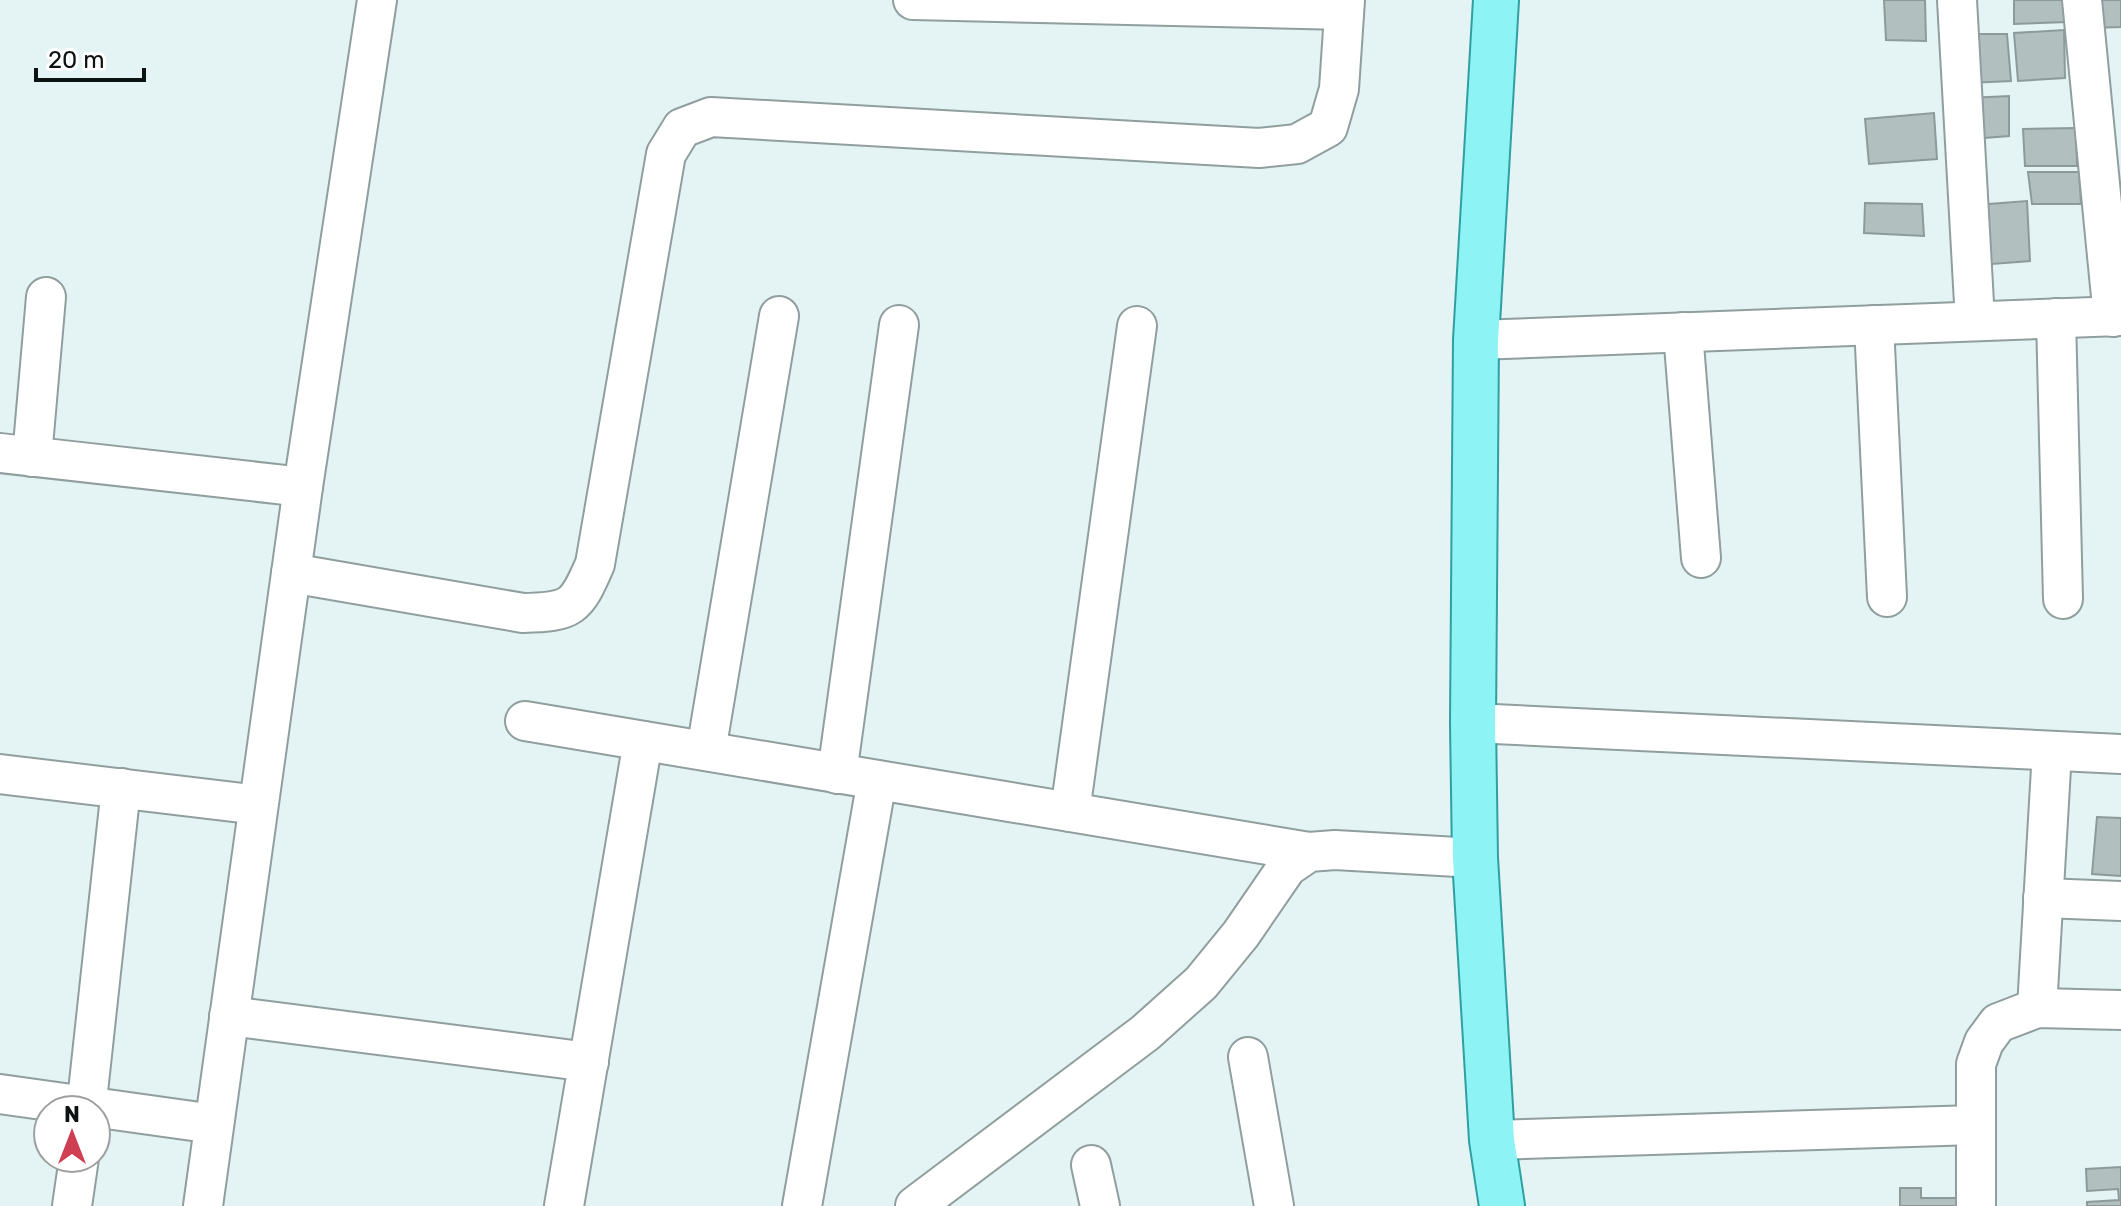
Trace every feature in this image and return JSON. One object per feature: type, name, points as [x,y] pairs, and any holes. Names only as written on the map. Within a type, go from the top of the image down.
[{"type":"main road","points":[[1496,0],[1476,340],[1473,723],[1475,858],[1492,1140],[1502,1206]]},
{"type":"street","points":[[203,1206],[303,487],[377,0]]},
{"type":"street","points":[[291,573],[523,613],[556,613],[581,597],[595,564],[666,154],[682,128],[711,117],[1259,148],[1297,144],[1328,127],[1339,89],[1345,5],[913,0]]},
{"type":"street","points":[[1957,0],[1975,321]]},
{"type":"street","points":[[1476,340],[2117,316],[2082,0]]},
{"type":"street","points":[[46,297],[16,455],[303,487]]},
{"type":"street","points":[[706,751],[779,316]]},
{"type":"street","points":[[2056,318],[2063,599]]},
{"type":"street","points":[[837,774],[899,325]]},
{"type":"street","points":[[1874,325],[1887,597]]},
{"type":"street","points":[[1070,812],[1137,326]]},
{"type":"street","points":[[1683,332],[1701,558]]},
{"type":"street","points":[[525,721],[1309,852],[1335,850],[1475,858]]},
{"type":"street","points":[[1473,723],[2121,754]]},
{"type":"street","points":[[564,1206],[643,741]]},
{"type":"street","points":[[2037,1008],[2052,751]]},
{"type":"street","points":[[0,774],[258,805]]},
{"type":"street","points":[[802,1206],[877,780]]},
{"type":"street","points":[[88,1094],[121,788]]},
{"type":"street","points":[[915,1206],[1145,1033],[1201,983],[1241,934],[1287,867],[1309,852]]},
{"type":"street","points":[[2043,898],[2121,901]]},
{"type":"street","points":[[1976,1206],[1976,1064],[1984,1042],[1998,1023],[2037,1008],[2121,1010]]},
{"type":"street","points":[[229,1016],[589,1062]]},
{"type":"street","points":[[1248,1057],[1274,1206]]},
{"type":"street","points":[[0,1094],[32,1099]]},
{"type":"street","points":[[112,1111],[214,1124]]},
{"type":"street","points":[[1492,1140],[1975,1125]]},
{"type":"street","points":[[1091,1165],[1100,1206]]},
{"type":"street","points":[[72,1206],[77,1174]]},
{"type":"building","points":[[1884,0],[1925,0],[1926,41],[1886,40]]},
{"type":"building","points":[[2014,0],[2067,0],[2068,22],[2014,24]]},
{"type":"building","points":[[2091,0],[2121,0],[2121,27],[2092,28]]},
{"type":"building","points":[[2064,30],[2065,78],[2018,81],[2014,33]]},
{"type":"building","points":[[1965,34],[2007,34],[2011,81],[1969,83]]},
{"type":"building","points":[[2009,96],[2009,136],[1972,139],[1968,98]]},
{"type":"building","points":[[1934,113],[1937,159],[1869,164],[1865,119]]},
{"type":"building","points":[[2076,128],[2077,166],[2025,166],[2023,129]]},
{"type":"building","points":[[2028,172],[2079,172],[2081,204],[2032,204]]},
{"type":"building","points":[[2027,201],[2030,261],[1979,265],[1976,205]]},
{"type":"building","points":[[1865,203],[1922,204],[1924,236],[1864,233]]},
{"type":"building","points":[[2097,817],[2121,818],[2121,876],[2092,874]]},
{"type":"building","points":[[2121,1167],[2121,1206],[2087,1206],[2087,1202],[2119,1200],[2118,1189],[2087,1191],[2086,1169]]},
{"type":"building","points":[[1900,1188],[1921,1188],[1921,1198],[1959,1198],[1959,1206],[1900,1206]]}]
